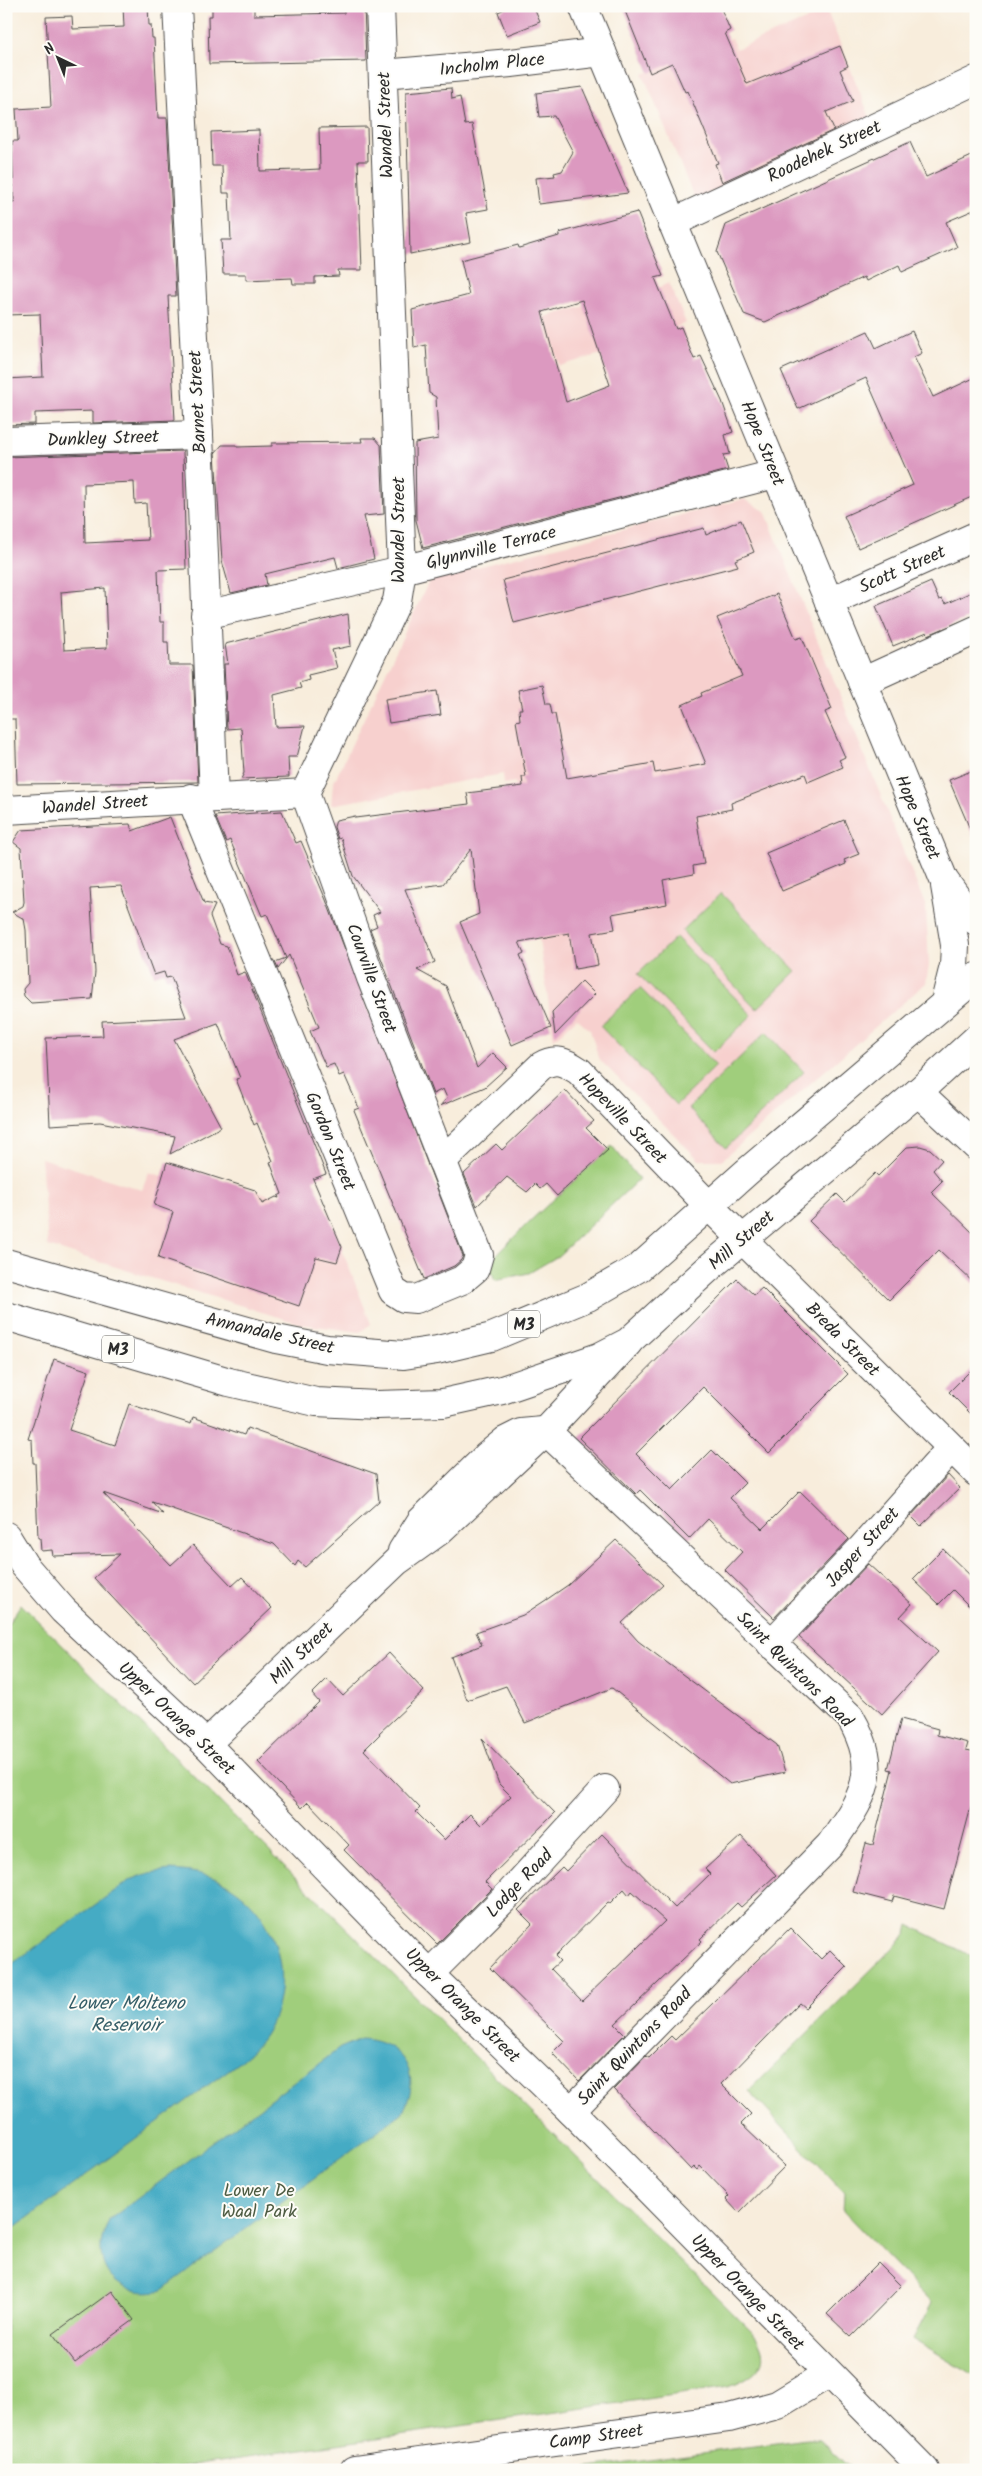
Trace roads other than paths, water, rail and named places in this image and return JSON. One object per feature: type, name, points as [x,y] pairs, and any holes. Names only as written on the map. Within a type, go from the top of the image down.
[{"type":"street","name":"Barnet Street","points":[[177,6],[199,435],[205,615],[202,798]]},
{"type":"street","name":"Wandel Street","points":[[6,810],[305,793],[396,601],[402,570],[380,6]]},
{"type":"street","name":"Hope Street","points":[[583,6],[944,880],[955,945],[954,966],[945,1002]]},
{"type":"street","name":"Incholm Place","points":[[383,74],[511,64],[602,52]]},
{"type":"street","name":"Roodehek Street","points":[[672,222],[976,80]]},
{"type":"street","name":"Dunkley Street","points":[[6,441],[199,435]]},
{"type":"street","name":"Glynnville Terrace","points":[[205,615],[402,570],[775,474]]},
{"type":"street","name":"Scott Street","points":[[829,602],[976,536]]},
{"type":"street","points":[[862,682],[976,630]]},
{"type":"street","name":"Courville Street","points":[[305,793],[372,978],[442,1161]]},
{"type":"street","name":"Gordon Street","points":[[202,798],[393,1290],[404,1298],[416,1299],[462,1280],[475,1269],[479,1254],[442,1161]]},
{"type":"street","name":"Hope Street","points":[[944,880],[967,912],[976,921]]},
{"type":"street","name":"M3","points":[[710,1206],[976,977]]},
{"type":"street","name":"M3","points":[[950,1063],[976,1038]]},
{"type":"street","points":[[950,1063],[976,1046]]},
{"type":"street","name":"Hopeville Street","points":[[442,1161],[541,1066],[558,1060],[579,1071],[710,1206]]},
{"type":"street","name":"Mill Street","points":[[206,1744],[397,1561],[421,1521],[488,1455],[505,1441],[521,1433],[546,1431],[628,1342],[742,1239],[950,1063]]},
{"type":"street","points":[[918,1092],[976,1146]]},
{"type":"street","name":"Breda Street","points":[[710,1206],[976,1472]]},
{"type":"street","name":"Annandale Street","points":[[6,1263],[276,1339],[327,1349],[404,1355],[438,1350],[492,1337],[588,1296],[640,1267],[710,1206]]},
{"type":"street","name":"M3","points":[[6,1316],[229,1382],[316,1402],[377,1405],[443,1403],[502,1390],[599,1357],[628,1342]]},
{"type":"street","name":"Saint Quintons Road","points":[[546,1431],[850,1717],[865,1750],[867,1771],[863,1789],[850,1817],[830,1845],[571,2111]]},
{"type":"street","name":"Jasper Street","points":[[771,1644],[862,1549],[951,1448]]},
{"type":"street","name":"Upper Orange Street","points":[[6,1536],[24,1566],[63,1610],[206,1744],[429,1974],[571,2111],[828,2374],[925,2470]]},
{"type":"street","name":"Lodge Road","points":[[429,1974],[510,1893],[606,1789]]},
{"type":"street","name":"Camp Street","points":[[354,2470],[729,2418],[777,2405],[828,2374]]},
{"type":"water","name":"Lower Molteno Reservoir","points":[[170,1870],[200,1874],[221,1881],[245,1898],[260,1914],[270,1932],[277,1951],[280,1971],[280,1992],[275,2013],[267,2032],[254,2049],[238,2063],[6,2234],[6,1968],[130,1880],[149,1873]]},
{"type":"water","points":[[361,2039],[376,2041],[388,2046],[406,2063],[410,2074],[411,2086],[402,2113],[162,2290],[145,2292],[131,2289],[118,2283],[109,2274],[103,2263],[101,2249],[103,2235],[110,2219],[340,2048]]},
{"type":"park label","name":"Lower De Waal Park","points":[[259,2200]]}]
